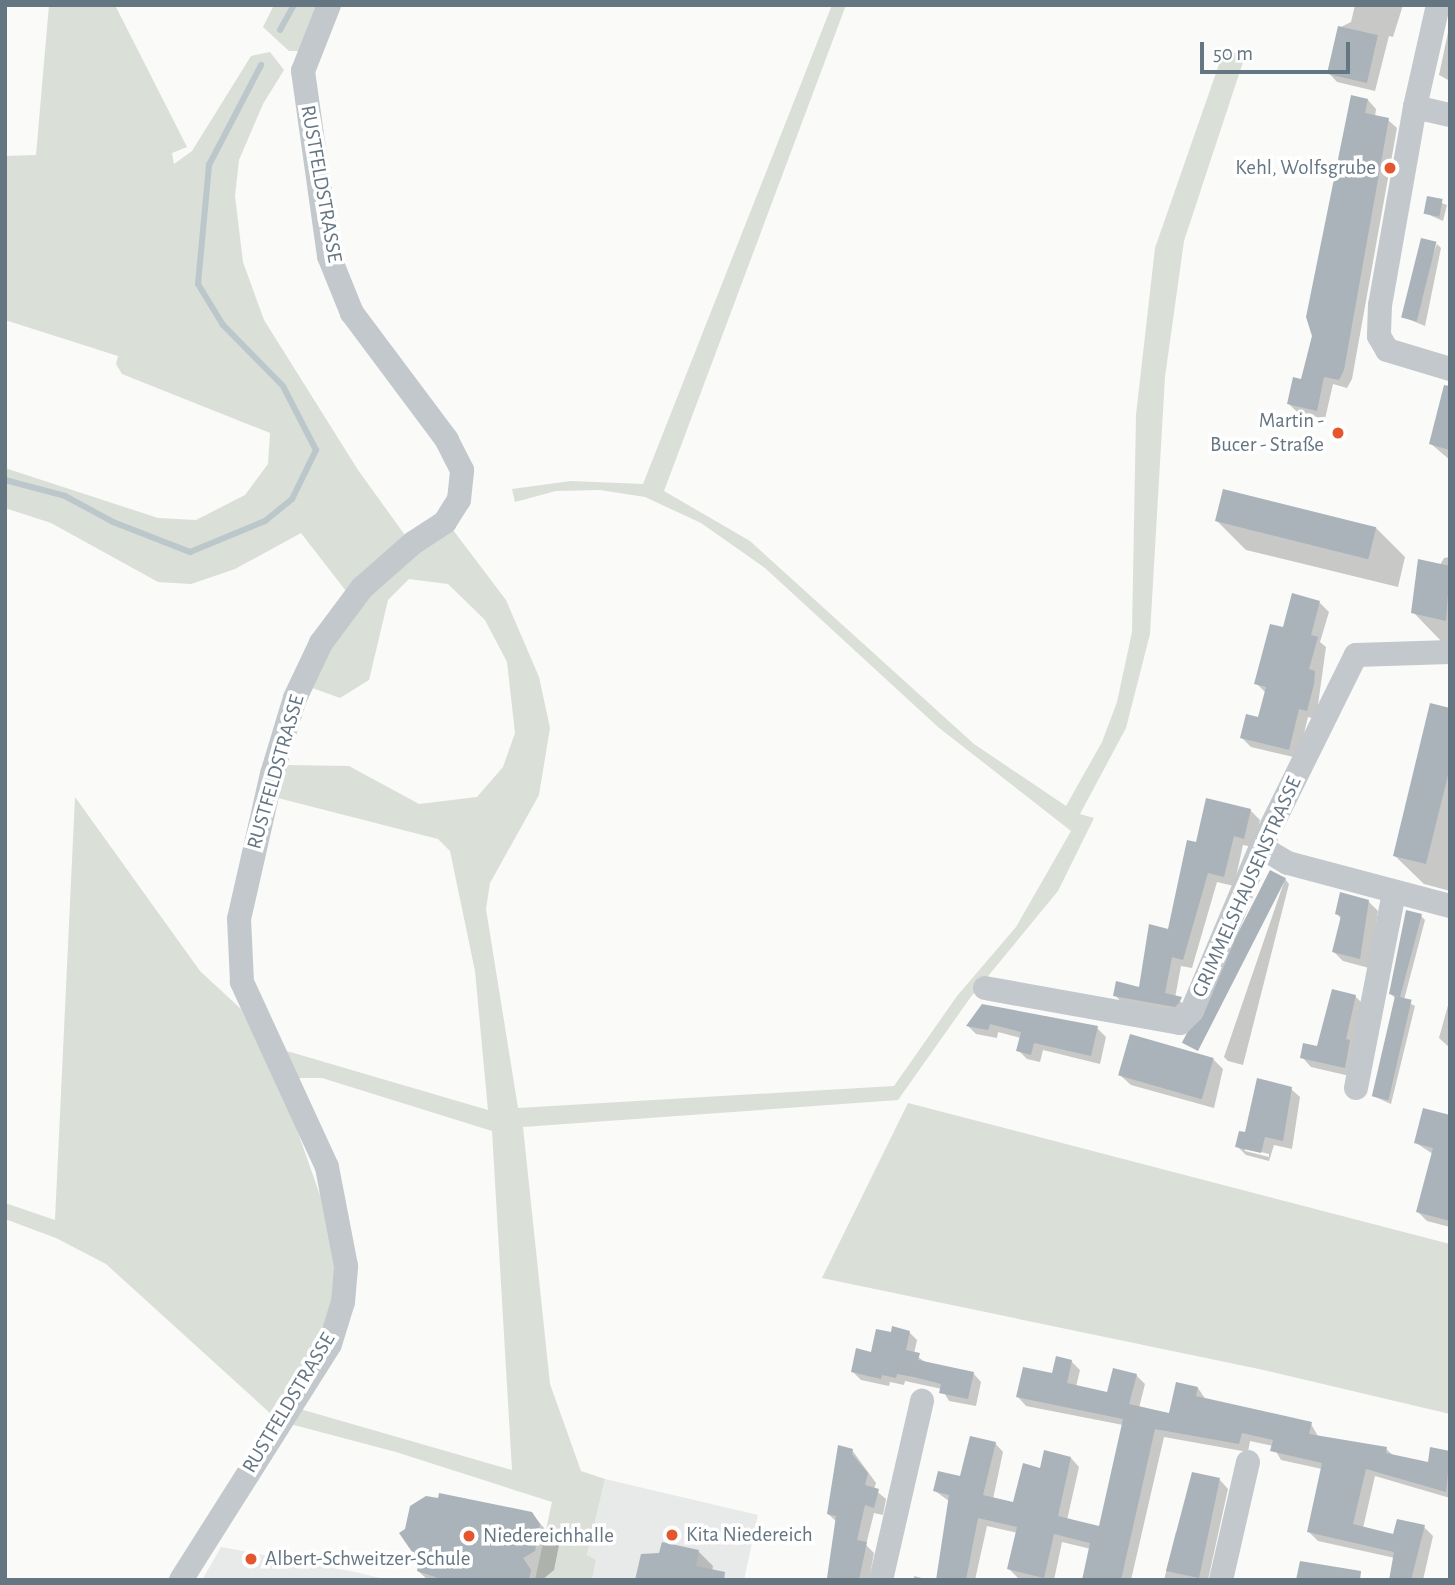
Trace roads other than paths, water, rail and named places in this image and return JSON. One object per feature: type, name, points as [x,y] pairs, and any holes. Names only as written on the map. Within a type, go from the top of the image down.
[{"type":"street","name":"RUSTFELDSTRASSE","points":[[181,1580],[330,1344],[344,1302],[346,1266],[327,1167],[242,982],[239,919],[269,786],[295,698],[321,643],[362,587],[412,542],[445,522],[459,500],[462,470],[447,440],[352,313],[329,256],[303,71],[329,5]]},
{"type":"street","points":[[1438,5],[1415,107],[1380,305],[1379,336],[1387,350],[1450,369]]},
{"type":"street","points":[[1415,107],[1450,115]]},
{"type":"street","name":"GRIMMELSHAUSENSTRASSE","points":[[985,988],[1180,1023],[1192,1011],[1261,847],[1356,655],[1450,652]]},
{"type":"street","points":[[1261,847],[1288,863],[1450,906]]},
{"type":"street","points":[[1356,1088],[1394,892]]},
{"type":"street","points":[[881,1580],[922,1401]]},
{"type":"street","points":[[1222,1580],[1248,1462]]},
{"type":"waterway","points":[[280,30],[294,5]]},
{"type":"waterway","points":[[5,480],[65,496],[113,522],[190,552],[265,521],[292,499],[316,450],[283,386],[223,325],[198,284],[209,165],[261,65]]},
{"type":"place","name":"Kehl, Wolfsgrube","points":[[1390,168]]},
{"type":"place","name":"Martin - Bucer - Straße","points":[[1338,433]]},
{"type":"place","name":"Kita Niedereich","points":[[672,1535]]},
{"type":"place","name":"Niedereichhalle","points":[[469,1536]]},
{"type":"place","name":"Albert-Schweitzer-Schule","points":[[251,1559]]}]
